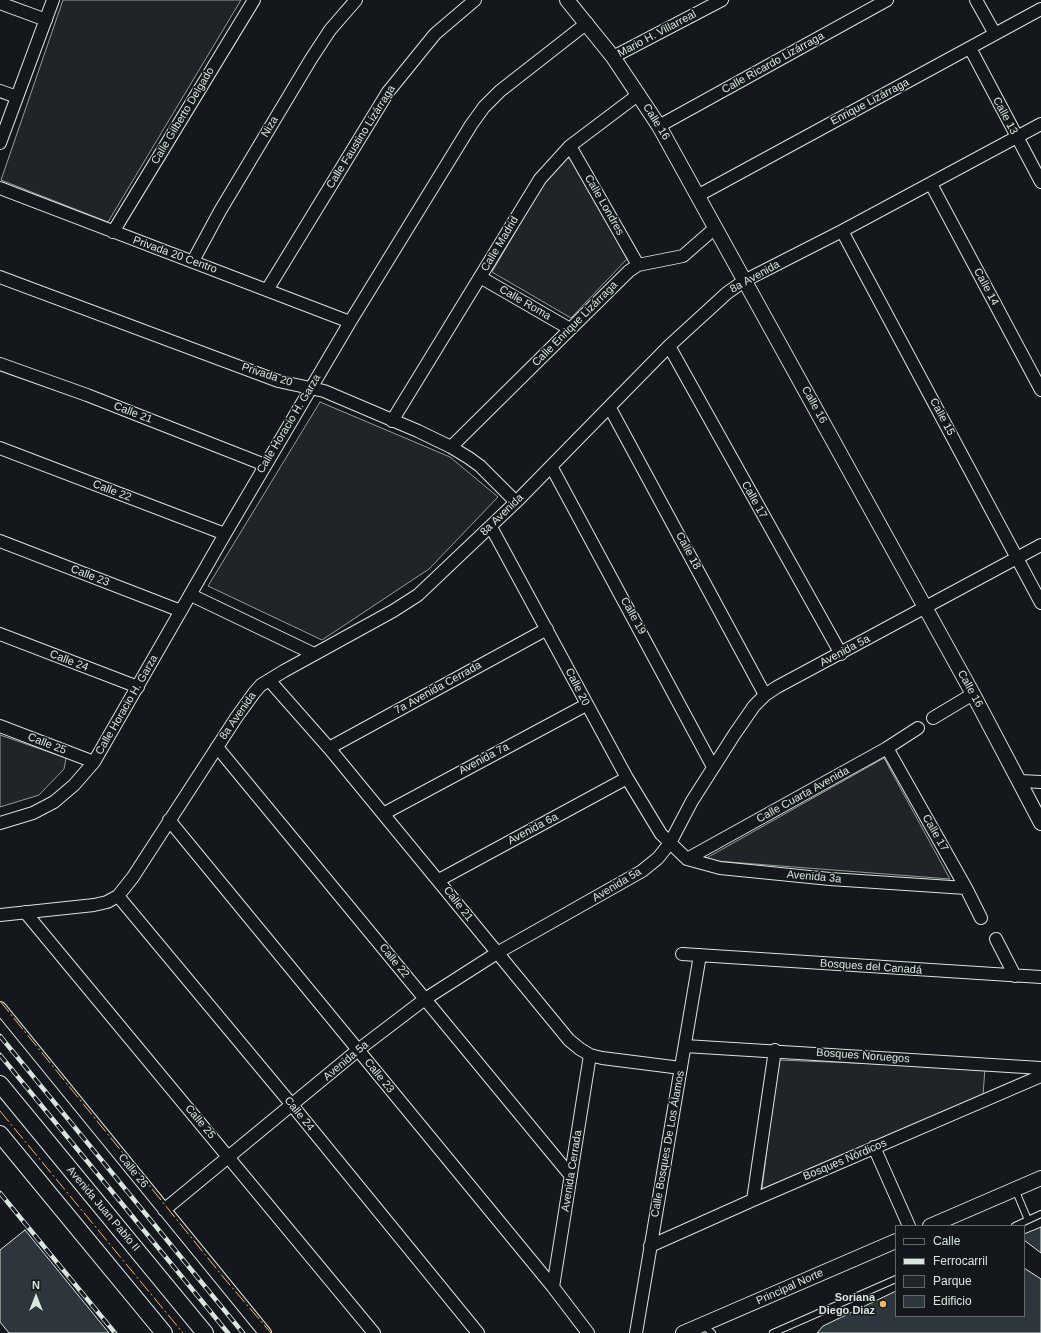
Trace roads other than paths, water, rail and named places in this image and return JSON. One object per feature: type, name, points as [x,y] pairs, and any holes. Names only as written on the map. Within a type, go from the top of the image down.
[{"type":"main road","name":"Avenida Juan Pablo II","points":[[0,1084],[205,1333]]},
{"type":"main road","points":[[0,1134],[164,1333]]},
{"type":"street","points":[[0,143],[53,0]]},
{"type":"street","name":"Calle Gilberto Delgado","points":[[112,232],[254,0]]},
{"type":"street","name":"Niza","points":[[193,261],[220,211],[311,59],[330,30],[356,0]]},
{"type":"street","name":"Calle Faustino Lizárraga","points":[[267,290],[388,92],[435,34],[475,0]]},
{"type":"street","name":"Calle 16","points":[[567,0],[587,23],[639,94],[699,195],[744,281],[973,694],[1041,823]]},
{"type":"street","name":"Mario H. Villarreal","points":[[613,57],[722,0]]},
{"type":"street","name":"Calle Ricardo Lizárraga","points":[[659,126],[887,0]]},
{"type":"street","points":[[976,0],[995,34]]},
{"type":"street","points":[[0,3],[46,20]]},
{"type":"street","name":"Enrique Lizárraga","points":[[699,195],[1041,9]]},
{"type":"street","name":"Calle Horacio H. Garza","points":[[0,823],[33,813],[54,802],[74,785],[94,762],[191,595],[224,534],[350,322],[471,125],[484,107],[500,91],[587,23]]},
{"type":"street","name":"Calle 13","points":[[970,48],[1016,138],[1041,182]]},
{"type":"street","points":[[0,91],[17,97]]},
{"type":"street","name":"Calle Madrid","points":[[392,421],[528,198],[553,163],[570,146],[639,94]]},
{"type":"street","name":"8a Avenida","points":[[0,915],[94,905],[107,902],[118,896],[133,877],[168,820],[254,693],[269,680],[393,612],[418,595],[491,527],[610,408],[669,346],[714,303],[744,281],[931,184],[1041,124]]},
{"type":"street","name":"Calle Londres","points":[[570,146],[638,265]]},
{"type":"street","name":"Calle 14","points":[[931,184],[1041,390]]},
{"type":"street","name":"Privada 20 Centro","points":[[0,188],[350,322]]},
{"type":"street","name":"Calle Enrique Lizárraga","points":[[451,447],[618,280],[638,265],[683,256],[715,228]]},
{"type":"street","name":"Calle 15","points":[[842,231],[1041,603]]},
{"type":"street","name":"Privada 20","points":[[0,277],[278,381],[311,388],[338,397],[451,447],[480,466],[516,502]]},
{"type":"street","name":"Calle Roma","points":[[480,277],[570,329]]},
{"type":"street","name":"Calle 17","points":[[669,346],[840,654]]},
{"type":"street","name":"Calle 21","points":[[0,364],[87,395],[265,465]]},
{"type":"street","name":"Calle 18","points":[[610,408],[765,695]]},
{"type":"street","name":"Calle 22","points":[[0,448],[224,534]]},
{"type":"street","name":"Calle 19","points":[[551,466],[713,767]]},
{"type":"street","name":"Calle 20","points":[[491,527],[626,778],[661,834],[670,843]]},
{"type":"street","name":"Calle 23","points":[[0,541],[180,612]]},
{"type":"street","name":"Avenida 5a","points":[[164,1210],[358,1050],[425,999],[497,953],[642,871],[658,858],[670,843],[692,801],[713,767],[754,706],[765,695],[777,687],[1041,545]]},
{"type":"street","points":[[191,595],[314,654]]},
{"type":"street","name":"7a Avenida Cerrada","points":[[329,748],[547,629]]},
{"type":"street","name":"Calle 24","points":[[0,634],[138,687]]},
{"type":"street","name":"Calle 21","points":[[269,680],[329,748],[569,1040],[590,1055],[602,1058],[681,1068]]},
{"type":"street","points":[[933,718],[973,694]]},
{"type":"street","name":"Avenida 7a","points":[[383,814],[586,705]]},
{"type":"street","name":"Calle 25","points":[[0,726],[94,762]]},
{"type":"street","name":"Calle Cuarta Avenida","points":[[687,859],[887,748],[918,728]]},
{"type":"street","name":"Calle 22","points":[[217,747],[570,1176]]},
{"type":"street","name":"Calle 17","points":[[887,748],[966,888],[981,918]]},
{"type":"street","name":"Avenida 6a","points":[[438,880],[626,778]]},
{"type":"street","points":[[1020,781],[1041,782]]},
{"type":"street","name":"Calle 23","points":[[168,820],[553,1287],[588,1333]]},
{"type":"street","name":"Avenida 3a","points":[[670,843],[687,859],[720,868],[822,879],[966,888]]},
{"type":"street","name":"Calle 24","points":[[118,896],[292,1105],[478,1333]]},
{"type":"street","name":"Calle 25","points":[[25,912],[374,1333]]},
{"type":"street","points":[[996,939],[1015,976]]},
{"type":"street","name":"Bosques del Canadá","points":[[682,954],[1041,977]]},
{"type":"street","name":"Calle Bosques De Los Álamos","points":[[636,1333],[700,955]]},
{"type":"street","name":"Calle 26","points":[[0,1008],[265,1333]]},
{"type":"street","name":"Bosques Noruegos","points":[[684,1046],[775,1050],[1041,1068]]},
{"type":"street","points":[[753,1200],[775,1050]]},
{"type":"street","name":"Avenida Cerrada","points":[[553,1287],[590,1055]]},
{"type":"street","name":"Bosques Nórdicos","points":[[650,1246],[874,1147],[1041,1076]]},
{"type":"street","points":[[874,1147],[909,1225]]},
{"type":"street","points":[[932,1225],[1041,1178]]},
{"type":"street","name":"Principal Norte","points":[[683,1333],[707,1329],[895,1241]]},
{"type":"lane","points":[[1015,1189],[1028,1220]]},
{"type":"lane","points":[[1017,1225],[1041,1214]]},
{"type":"lane","points":[[773,1333],[895,1279]]},
{"type":"railway","points":[[0,1036],[243,1333]]},
{"type":"railway","points":[[0,1055],[228,1333]]},
{"type":"railway","points":[[0,1193],[115,1333]]},
{"type":"place","name":"Soriana Diego Diaz","points":[[883,1304]]}]
